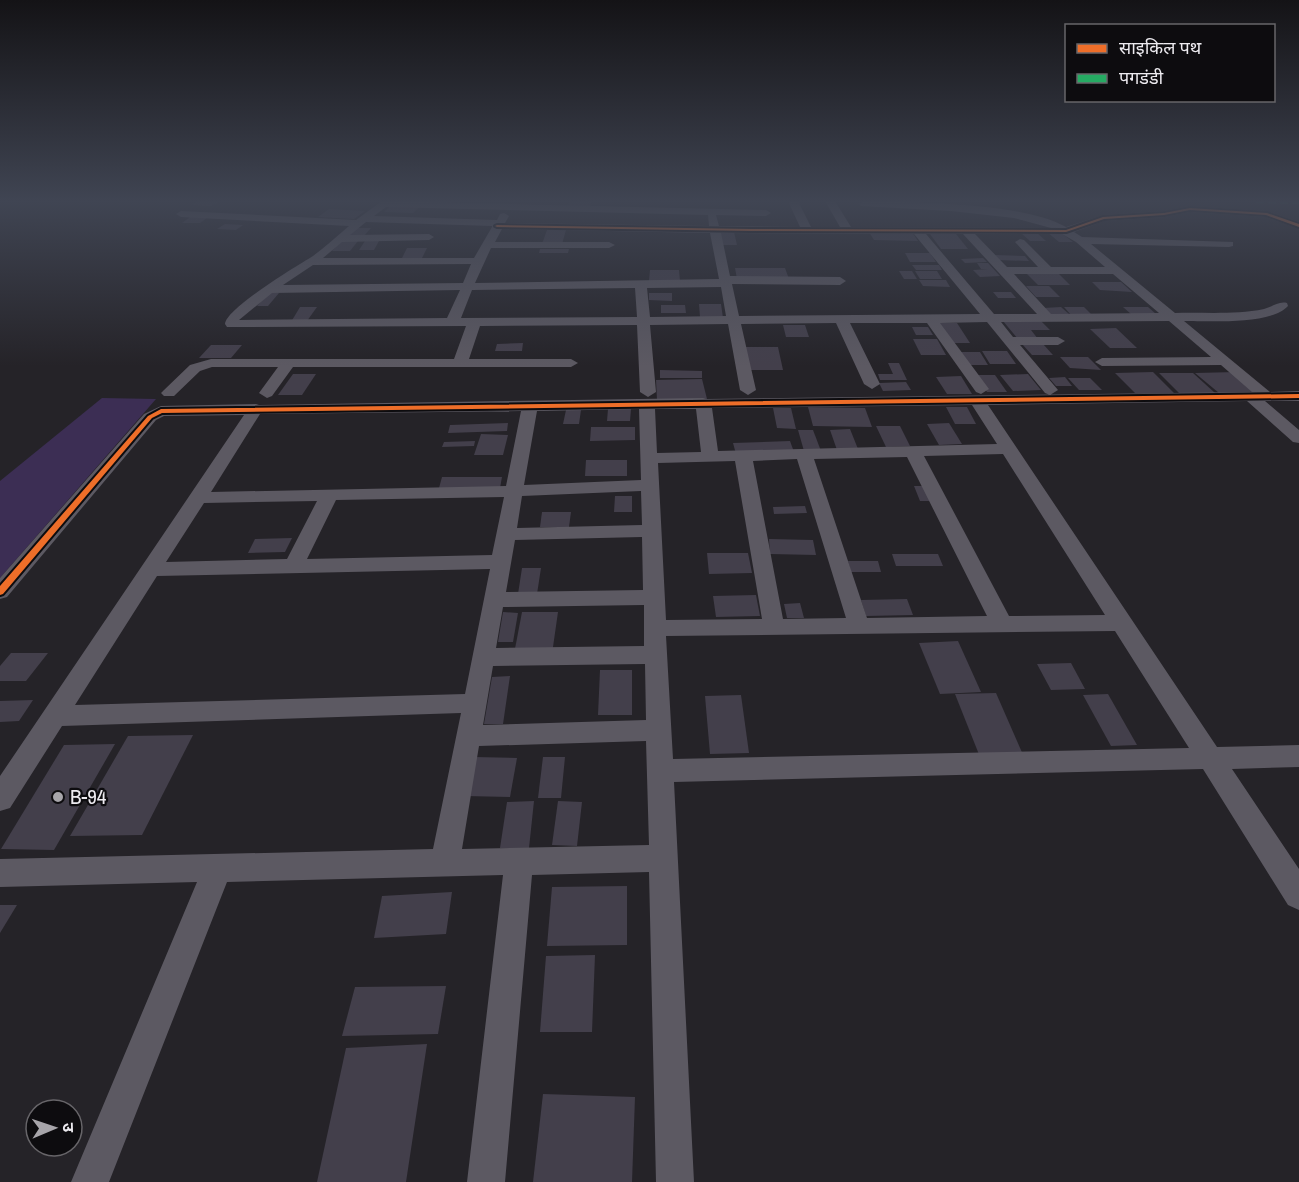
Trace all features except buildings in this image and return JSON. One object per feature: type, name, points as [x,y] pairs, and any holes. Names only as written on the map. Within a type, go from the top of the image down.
[{"type":"street","points":[[317,256],[269,289],[232,319],[232,324],[1170,316],[1262,314],[1276,311],[1282,306]]},
{"type":"street","points":[[452,323],[480,256]]},
{"type":"street","points":[[720,256],[748,390]]},
{"type":"street","points":[[939,256],[1050,390]]},
{"type":"street","points":[[990,256],[1048,318]]},
{"type":"street","points":[[1034,256],[1048,271]]},
{"type":"street","points":[[1099,256],[1224,361],[1299,438]]},
{"type":"street","points":[[310,262],[478,261]]},
{"type":"street","points":[[1004,271],[1115,270]]},
{"type":"street","points":[[269,289],[840,281]]},
{"type":"street","points":[[641,284],[675,1182]]},
{"type":"street","points":[[931,319],[979,395],[1008,448],[1299,895]]},
{"type":"street","points":[[841,320],[872,384]]},
{"type":"street","points":[[460,363],[474,323]]},
{"type":"street","points":[[1009,341],[1058,341]]},
{"type":"street","points":[[1102,362],[1224,361]]},
{"type":"street","points":[[0,799],[261,401],[289,363]]},
{"type":"street","points":[[169,393],[195,368],[205,364],[571,363]]},
{"type":"street","points":[[0,592],[156,413],[166,410],[261,401],[530,406],[647,398],[703,403],[979,395],[1299,396]]},
{"type":"street","points":[[703,403],[710,456]]},
{"type":"street","points":[[445,863],[530,406]]},
{"type":"street","points":[[649,458],[1008,448]]},
{"type":"street","points":[[913,451],[1002,624]]},
{"type":"street","points":[[804,454],[859,626]]},
{"type":"street","points":[[743,455],[774,627]]},
{"type":"street","points":[[198,498],[514,491],[650,485]]},
{"type":"street","points":[[294,566],[329,495]]},
{"type":"street","points":[[506,534],[651,531]]},
{"type":"street","points":[[151,569],[501,562]]},
{"type":"street","points":[[494,600],[654,597]]},
{"type":"street","points":[[655,628],[1122,623]]},
{"type":"street","points":[[484,657],[656,655]]},
{"type":"street","points":[[54,716],[475,703]]},
{"type":"street","points":[[469,736],[658,730]]},
{"type":"street","points":[[660,771],[1299,756]]},
{"type":"street","points":[[0,873],[663,858]]},
{"type":"street","points":[[486,1182],[519,860]]},
{"type":"street","points":[[90,1182],[218,868]]},
{"type":"shaded area","points":[[102,398],[156,399],[0,578],[0,481]]},
{"type":"cycle path","points":[[0,592],[150,417],[161,411],[1299,396]]},
{"type":"place","name":"B-94","points":[[58,797]]}]
